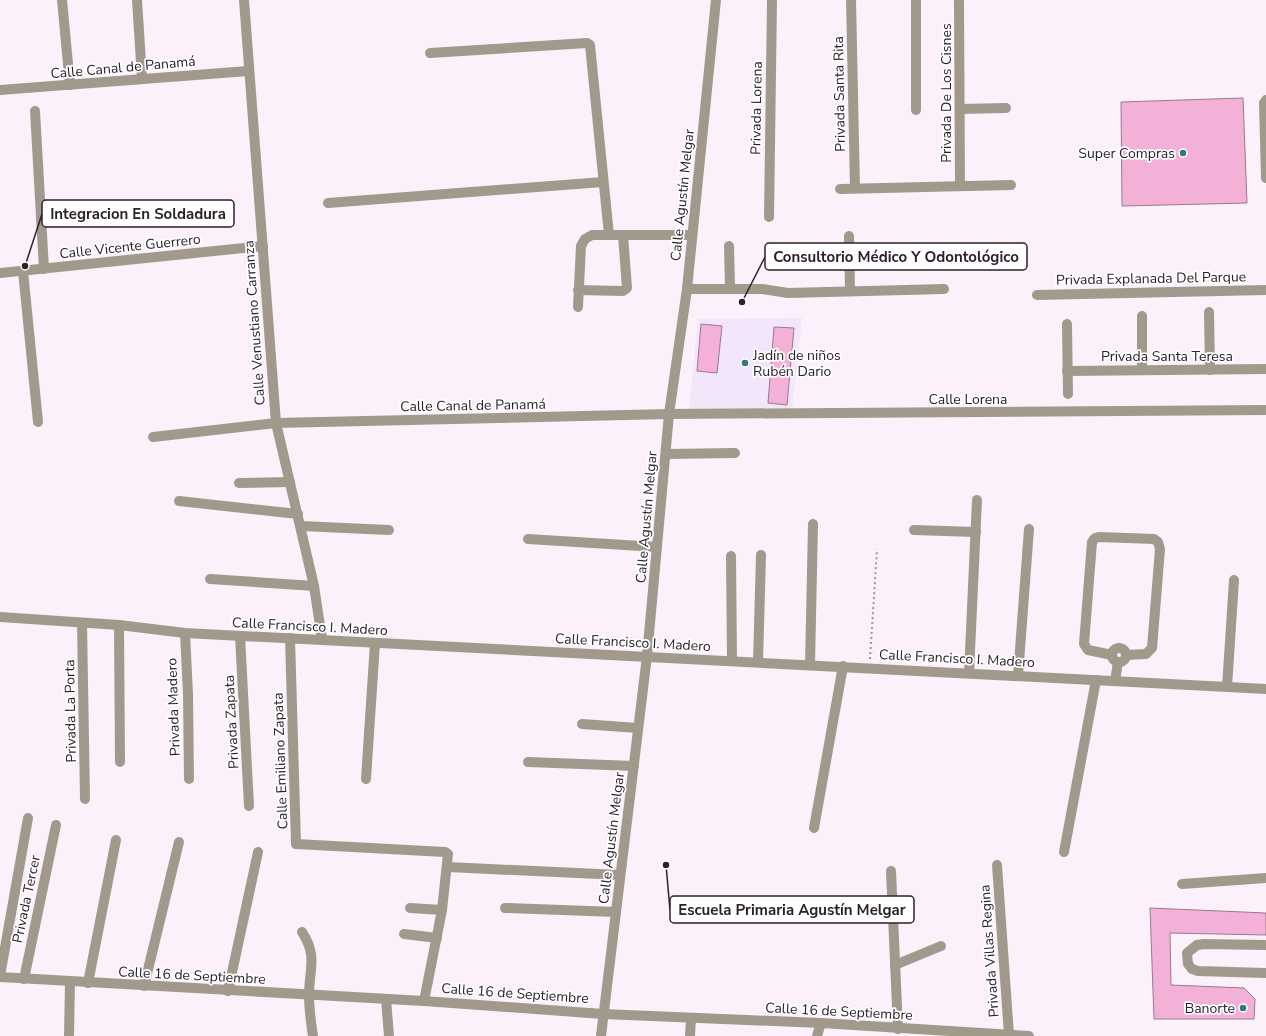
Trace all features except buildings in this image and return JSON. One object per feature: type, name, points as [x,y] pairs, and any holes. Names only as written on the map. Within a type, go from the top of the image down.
[{"type":"street","points":[[62,0],[70,85]]},
{"type":"street","points":[[137,0],[142,78]]},
{"type":"street","name":"Calle Venustiano Carranza","points":[[244,0],[248,72],[276,423],[314,586],[322,639]]},
{"type":"street","name":"Calle Agustín Melgar","points":[[601,1036],[647,656],[670,414],[687,289],[716,0]]},
{"type":"street","name":"Privada Lorena","points":[[769,217],[772,0]]},
{"type":"street","name":"Privada Santa Rita","points":[[851,0],[855,188]]},
{"type":"street","points":[[916,0],[916,110]]},
{"type":"street","name":"Privada De Los Cisnes","points":[[960,0],[960,186]]},
{"type":"street","points":[[430,53],[588,43],[590,45],[609,235]]},
{"type":"street","name":"Calle Canal de Panamá","points":[[0,90],[142,78],[248,72]]},
{"type":"street","points":[[1266,100],[1264,103],[1266,178]]},
{"type":"street","points":[[960,108],[1006,108]]},
{"type":"street","points":[[35,111],[44,269]]},
{"type":"street","points":[[328,203],[603,182]]},
{"type":"street","points":[[840,189],[1011,186]]},
{"type":"street","points":[[578,307],[581,246],[585,239],[592,235],[692,235]]},
{"type":"street","points":[[578,290],[623,291],[626,288],[623,235]]},
{"type":"street","points":[[850,236],[850,291]]},
{"type":"street","name":"Calle Vicente Guerrero","points":[[0,273],[263,246]]},
{"type":"street","points":[[729,246],[730,288]]},
{"type":"street","points":[[23,271],[38,422]]},
{"type":"street","points":[[687,289],[762,289],[788,293],[944,288]]},
{"type":"street","name":"Privada Explanada Del Parque","points":[[1037,295],[1266,290]]},
{"type":"street","points":[[1209,312],[1210,370]]},
{"type":"street","points":[[1142,316],[1142,370]]},
{"type":"street","points":[[1067,324],[1068,394]]},
{"type":"street","name":"Privada Santa Teresa","points":[[1067,371],[1266,369]]},
{"type":"street","name":"Calle Lorena","points":[[670,414],[1266,410]]},
{"type":"street","name":"Calle Canal de Panamá","points":[[153,437],[276,423],[670,414]]},
{"type":"street","points":[[666,454],[735,453]]},
{"type":"street","points":[[240,483],[290,482]]},
{"type":"street","points":[[969,673],[977,500]]},
{"type":"street","points":[[179,501],[298,514]]},
{"type":"street","points":[[810,665],[813,524]]},
{"type":"street","points":[[301,526],[389,530]]},
{"type":"street","points":[[1018,676],[1029,529]]},
{"type":"street","points":[[914,530],[976,532]]},
{"type":"street","points":[[1095,538],[1154,539],[1159,546],[1152,648],[1146,654],[1119,657],[1085,648],[1084,640],[1092,542],[1095,538]]},
{"type":"street","points":[[528,539],[657,547]]},
{"type":"street","points":[[758,662],[761,555]]},
{"type":"street","points":[[731,556],[732,661]]},
{"type":"street","points":[[210,579],[314,586]]},
{"type":"street","points":[[1227,687],[1234,580]]},
{"type":"street","name":"Calle Francisco I. Madero","points":[[0,617],[119,625],[185,633],[1266,689]]},
{"type":"street","name":"Privada La Porta","points":[[82,623],[85,799]]},
{"type":"street","points":[[119,625],[120,762]]},
{"type":"street","name":"Privada Madero","points":[[185,633],[188,694],[189,779]]},
{"type":"street","name":"Privada Zapata","points":[[240,636],[249,806]]},
{"type":"street","name":"Calle Emiliano Zapata","points":[[290,638],[296,844],[445,852],[448,854],[448,867]]},
{"type":"street","points":[[366,779],[375,643]]},
{"type":"street","points":[[1115,681],[1119,657]]},
{"type":"street","points":[[814,828],[844,666]]},
{"type":"street","points":[[1064,852],[1096,680]]},
{"type":"street","points":[[582,724],[638,728]]},
{"type":"street","points":[[528,762],[634,766]]},
{"type":"street","points":[[0,977],[28,818]]},
{"type":"street","name":"Privada Tercer","points":[[24,979],[56,825]]},
{"type":"street","points":[[88,983],[116,840]]},
{"type":"street","points":[[144,986],[179,842]]},
{"type":"street","points":[[228,991],[258,852]]},
{"type":"street","name":"Privada Villas Regina","points":[[997,864],[1009,1035]]},
{"type":"street","points":[[424,1001],[437,938],[448,867],[620,875]]},
{"type":"street","points":[[891,871],[898,1029]]},
{"type":"street","points":[[1182,884],[1266,878]]},
{"type":"street","points":[[410,908],[442,910]]},
{"type":"street","points":[[505,908],[616,912]]},
{"type":"street","points":[[302,932],[308,942],[312,956],[313,968],[309,995],[313,1036]]},
{"type":"street","points":[[404,934],[437,938]]},
{"type":"street","points":[[1266,945],[1197,945],[1187,954],[1187,959],[1192,969],[1198,971],[1266,972]]},
{"type":"street","points":[[895,965],[941,946]]},
{"type":"street","name":"Calle 16 de Septiembre","points":[[0,977],[424,1001],[604,1014],[821,1024],[984,1035],[1029,1036]]},
{"type":"street","points":[[69,1036],[70,982]]},
{"type":"street","points":[[386,999],[389,1036]]},
{"type":"street","points":[[690,1036],[692,1018]]},
{"type":"street","points":[[817,1036],[821,1024]]},
{"type":"path","points":[[869,668],[876,595],[877,549]]},
{"type":"shaded area","name":"Jadín de niños Rubén Dario","points":[[802,318],[792,408],[689,409],[698,319]]},
{"type":"place","name":"Super Compras","points":[[1183,153]]},
{"type":"place","name":"Integracion En Soldadura","points":[[25,266]]},
{"type":"place","name":"Consultorio Médico Y Odontológico","points":[[742,302]]},
{"type":"place","name":"Jadín de niños Rubén Dario","points":[[745,363]]},
{"type":"place","name":"Escuela Primaria Agustín Melgar","points":[[666,865]]},
{"type":"place","name":"Banorte","points":[[1243,1008]]}]
